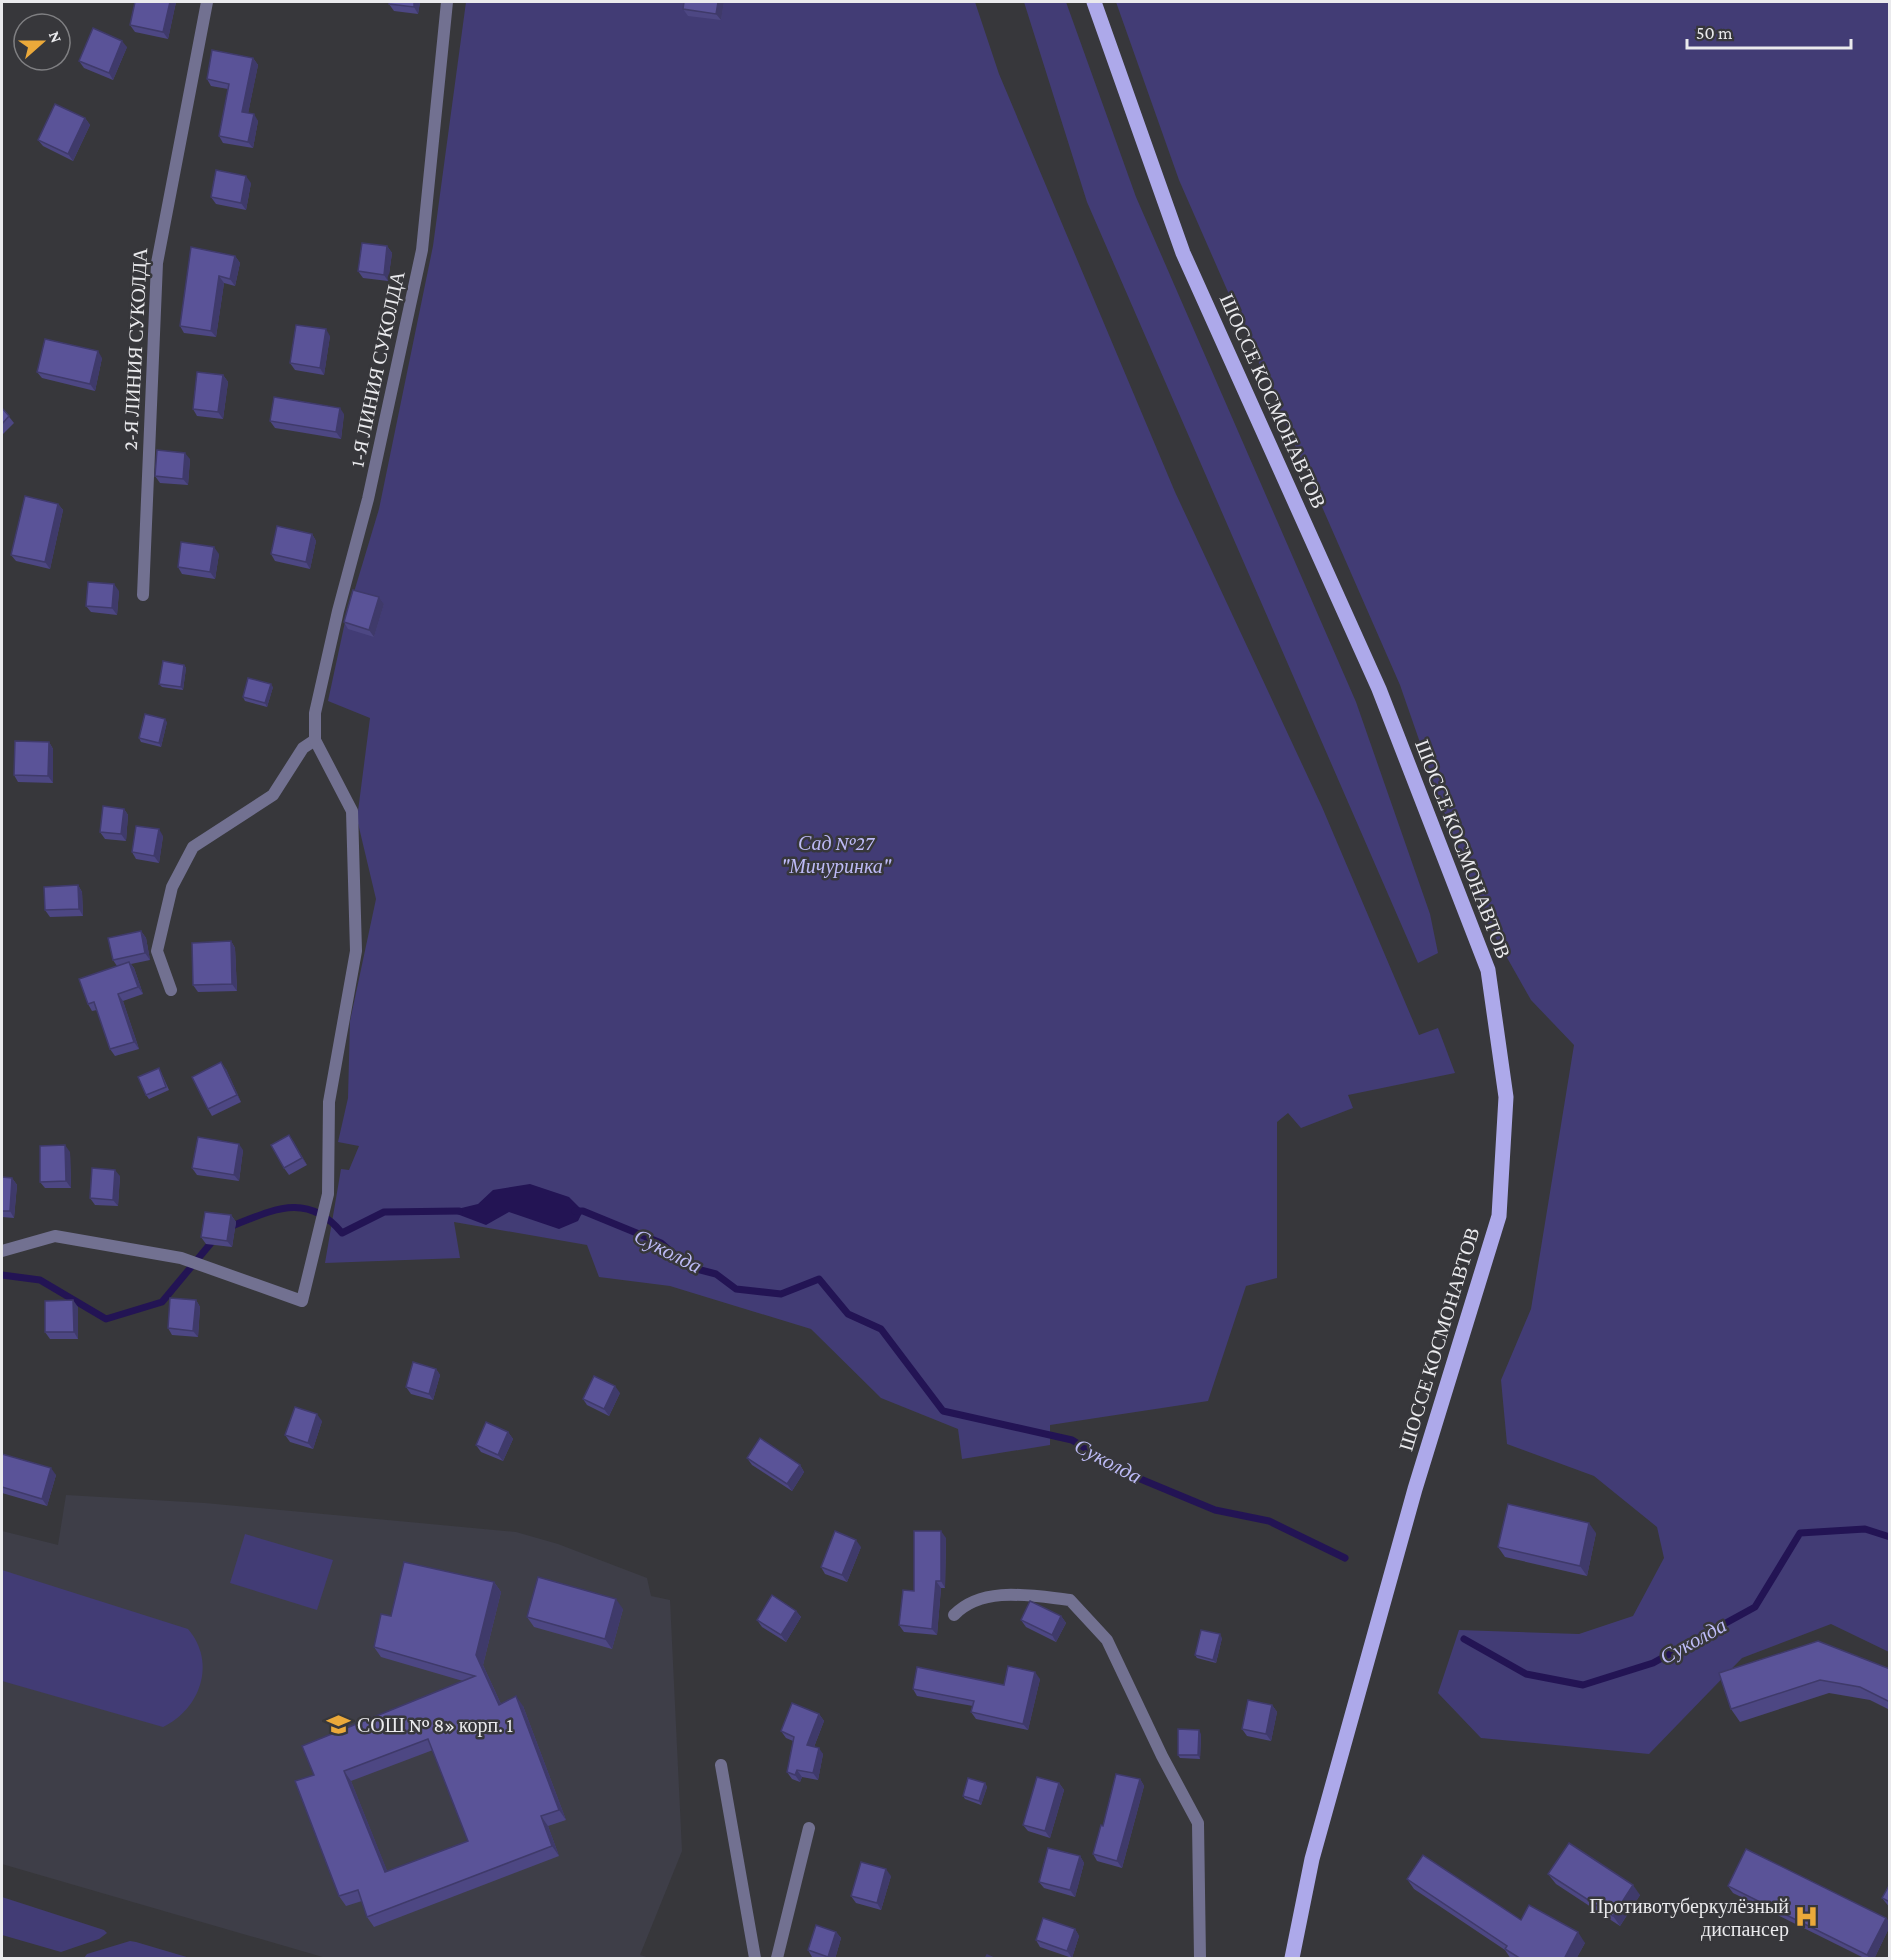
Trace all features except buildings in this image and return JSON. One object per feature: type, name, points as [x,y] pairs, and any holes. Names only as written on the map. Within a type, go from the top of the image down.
[{"type":"main road","name":"ШОССЕ КОСМОНАВТОВ","points":[[1094,2],[1184,253],[1379,689],[1484,959],[1488,970],[1506,1097],[1499,1216],[1415,1489],[1312,1859],[1292,1959]]},
{"type":"street","name":"2-Я ЛИНИЯ СУКОЛДА","points":[[143,595],[156,262],[207,2]]},
{"type":"street","name":"1-Я ЛИНИЯ СУКОЛДА","points":[[2,1251],[55,1236],[181,1258],[302,1301],[328,1194],[328,1102],[356,951],[352,810],[315,740],[315,713],[374,476],[422,250],[447,2]]},
{"type":"street","points":[[171,990],[158,951],[172,887],[192,847],[273,795],[303,748],[315,740]]},
{"type":"street","points":[[954,1615],[965,1604],[1009,1594],[1070,1600],[1107,1640],[1162,1756],[1198,1823],[1200,1959]]},
{"type":"street","points":[[721,1765],[755,1959]]},
{"type":"street","points":[[777,1959],[809,1828]]},
{"type":"shaded area","points":[[530,1184],[569,1197],[583,1211],[578,1221],[559,1229],[509,1212],[486,1225],[449,1211],[478,1204],[493,1190]]},
{"type":"shaded area","name":"СОШ № 8» корп. 1","points":[[66,1495],[205,1503],[516,1532],[558,1544],[647,1578],[651,1596],[670,1600],[682,1851],[640,1955],[650,1958],[326,1958],[2,1864],[2,1531],[58,1545]]},
{"type":"green space","name":"Сад №27 \"Мичуринка\"","points":[[466,2],[975,2],[999,74],[1175,492],[1322,807],[1419,1035],[1438,1028],[1455,1073],[1348,1095],[1353,1108],[1301,1128],[1288,1113],[1277,1122],[1277,1278],[1246,1286],[1208,1401],[1050,1425],[1050,1445],[962,1459],[958,1429],[881,1398],[811,1329],[670,1286],[599,1277],[587,1245],[454,1222],[460,1258],[325,1263],[341,1169],[349,1170],[359,1146],[338,1142],[348,1098],[350,1021],[376,899],[357,819],[370,718],[328,701],[345,622],[379,509],[433,246]]},
{"type":"green space","points":[[1024,2],[1066,2],[1136,197],[1356,702],[1430,914],[1438,953],[1418,963],[1087,202]]},
{"type":"green space","points":[[1116,2],[1889,2],[1889,1652],[1831,1624],[1742,1658],[1649,1754],[1481,1738],[1438,1693],[1459,1630],[1579,1634],[1633,1616],[1664,1558],[1657,1527],[1594,1476],[1507,1444],[1501,1380],[1531,1309],[1574,1045],[1531,1000],[1475,901],[1400,685],[1179,180]]},
{"type":"green space","points":[[245,1534],[333,1560],[317,1610],[230,1583]]},
{"type":"green space","points":[[2,1570],[188,1629],[197,1642],[202,1656],[203,1670],[195,1697],[187,1709],[163,1727],[2,1681]]},
{"type":"green space","points":[[2,1897],[104,1930],[107,1933],[99,1939],[61,1952],[2,1935]]},
{"type":"green space","points":[[130,1941],[190,1958],[84,1958],[87,1954]]},
{"type":"waterway","name":"Суколда","points":[[229,1227],[275,1210],[289,1208],[302,1208],[316,1212],[329,1220],[342,1233],[384,1212],[459,1211]]},
{"type":"waterway","name":"Суколда","points":[[575,1211],[583,1211],[661,1243],[689,1267],[716,1274],[736,1289],[781,1294],[819,1279],[848,1314],[881,1329],[943,1411],[1072,1440],[1126,1473],[1215,1510],[1269,1521],[1345,1558]]},
{"type":"waterway","name":"Суколда","points":[[2,1275],[40,1280],[106,1319],[162,1302],[216,1237]]},
{"type":"waterway","name":"Суколда","points":[[1464,1639],[1526,1674],[1583,1685],[1653,1663],[1755,1607],[1800,1533],[1865,1529],[1890,1537]]},
{"type":"place","name":"СОШ № 8» корп. 1","points":[[339,1725]]},
{"type":"place","name":"Противотуберкулёзный диспансер","points":[[1807,1917]]}]
